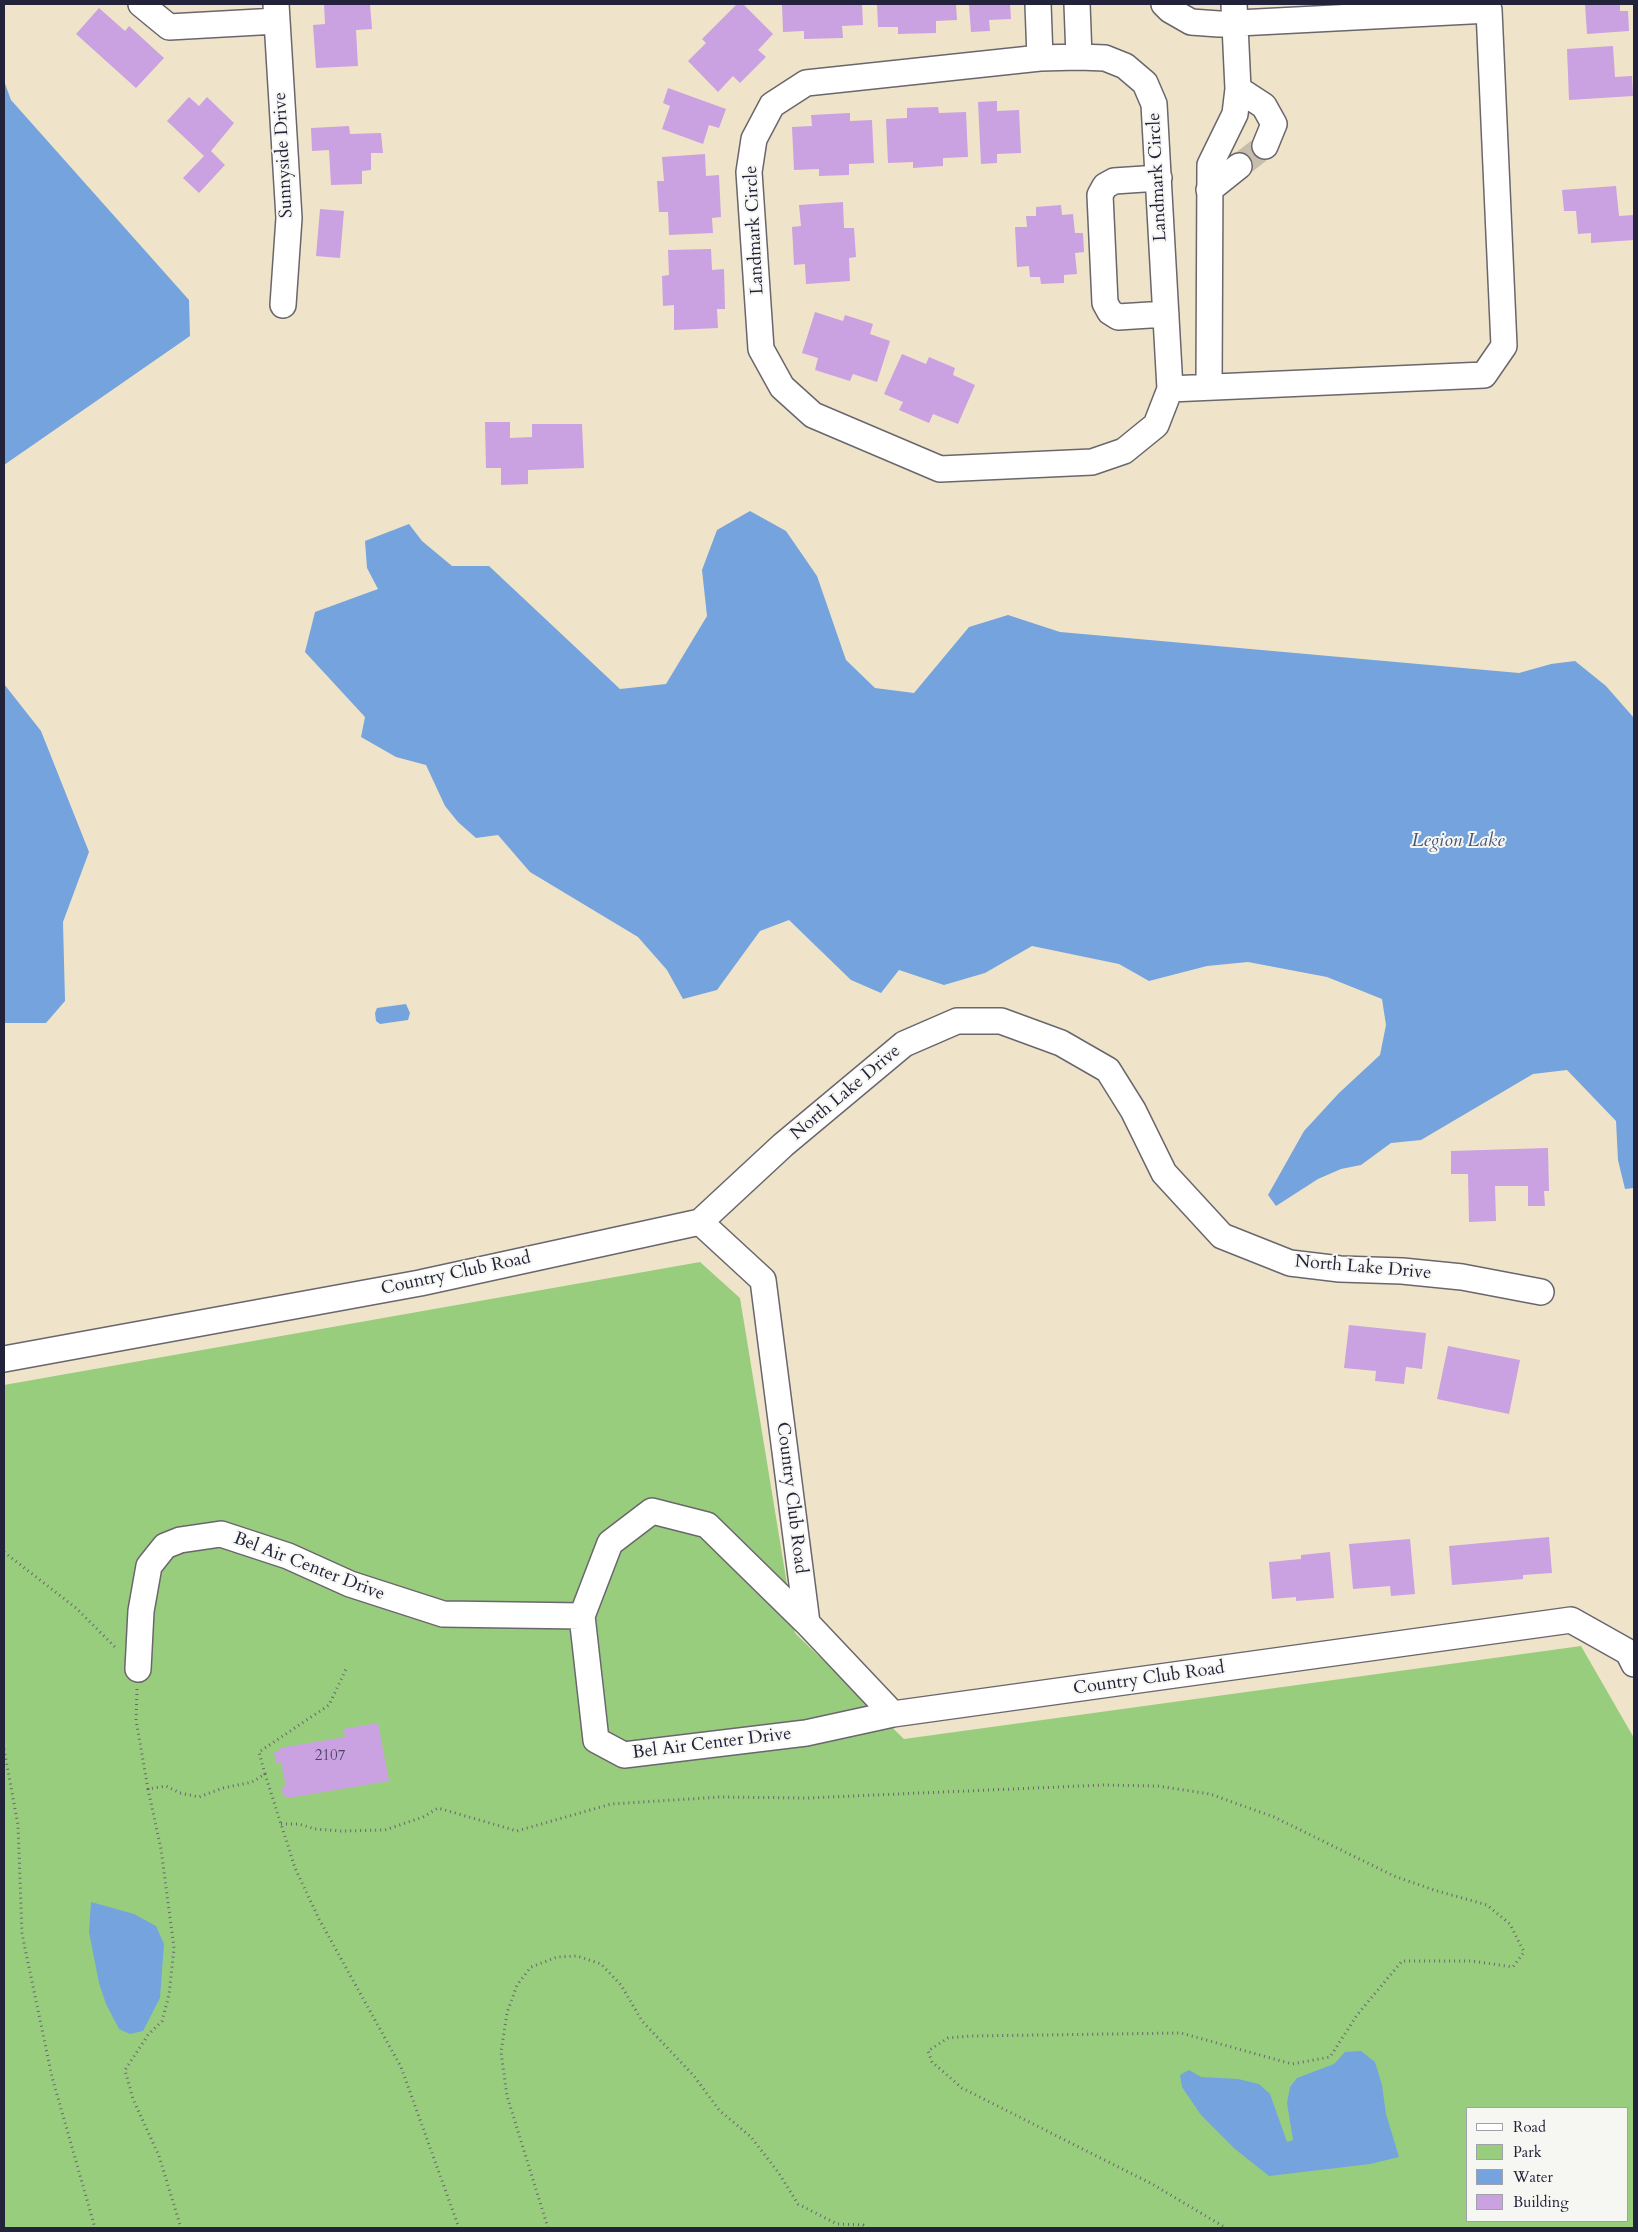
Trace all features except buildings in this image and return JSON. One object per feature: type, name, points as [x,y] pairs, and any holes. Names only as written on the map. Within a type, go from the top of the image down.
[{"type":"street","points":[[141,4],[169,27],[276,13]]},
{"type":"street","points":[[1038,4],[1040,58]]},
{"type":"street","points":[[1077,4],[1079,57]]},
{"type":"street","points":[[1164,4],[1170,10],[1191,22],[1234,14],[1489,7],[1504,346],[1484,375],[1170,389]]},
{"type":"street","name":"Sunnyside Drive","points":[[276,13],[289,218],[283,305]]},
{"type":"street","points":[[1208,386],[1210,165],[1235,114],[1238,89],[1234,14]]},
{"type":"street","name":"Landmark Circle","points":[[1079,57],[1105,58],[1125,66],[1145,83],[1154,104],[1170,389],[1156,424],[1124,451],[1092,462],[940,469],[813,415],[782,387],[762,349],[749,172],[754,139],[772,105],[806,82],[1040,58],[1079,57]]},
{"type":"street","points":[[1238,89],[1264,106],[1274,124],[1265,146]]},
{"type":"street","points":[[1209,190],[1239,166]]},
{"type":"street","points":[[1159,178],[1114,181],[1105,186],[1100,195],[1105,303],[1110,312],[1118,317],[1166,314]]},
{"type":"street","name":"North Lake Drive","points":[[700,1222],[783,1145],[904,1044],[957,1021],[1001,1021],[1061,1043],[1108,1070],[1133,1110],[1164,1173],[1222,1236],[1290,1262],[1340,1269],[1402,1271],[1462,1276],[1541,1292]]},
{"type":"street","name":"Country Club Road","points":[[4,1360],[420,1283],[700,1222],[763,1280],[807,1622]]},
{"type":"street","name":"Bel Air Center Drive","points":[[807,1622],[707,1525],[652,1511],[610,1543],[582,1616],[596,1740],[624,1755],[806,1733],[893,1714]]},
{"type":"street","name":"Bel Air Center Drive","points":[[138,1669],[141,1611],[149,1566],[165,1546],[180,1540],[221,1534],[288,1556],[350,1584],[443,1614],[582,1616]]},
{"type":"street","name":"Country Club Road","points":[[893,1714],[1572,1620],[1628,1652],[1634,1664]]},
{"type":"street","points":[[807,1622],[893,1714]]},
{"type":"path","points":[[4,1552],[76,1608],[138,1669],[136,1720],[161,1850],[174,1948],[170,1995],[162,2021],[148,2035],[125,2070],[133,2099],[159,2156],[181,2228]]},
{"type":"path","points":[[348,1667],[329,1705],[260,1752],[265,1774],[296,1868],[319,1919],[401,2067],[459,2228]]},
{"type":"path","points":[[4,1749],[18,1824],[22,1934],[52,2076],[95,2228]]},
{"type":"path","points":[[148,1789],[166,1786],[180,1793],[199,1797],[223,1788],[252,1782],[265,1774]]},
{"type":"path","points":[[281,1824],[299,1824],[315,1829],[332,1831],[385,1830],[423,1817],[438,1808],[517,1830],[611,1804],[720,1797],[807,1798],[1103,1785],[1158,1786],[1210,1794],[1274,1817],[1394,1876],[1487,1905],[1510,1924],[1524,1952],[1513,1966],[1472,1962],[1402,1961],[1357,2015],[1330,2057],[1292,2064],[1181,2033],[970,2036],[948,2038],[928,2051],[932,2062],[962,2088],[1152,2184],[1226,2228]]},
{"type":"path","points":[[548,2228],[508,2096],[501,2052],[507,2012],[517,1985],[531,1967],[557,1957],[577,1956],[601,1964],[622,1985],[642,2021],[694,2076],[720,2110],[751,2137],[778,2172],[798,2204],[837,2224],[863,2225],[867,2228]]},
{"type":"green space","points":[[700,1262],[740,1298],[795,1633],[904,1739],[1581,1646],[1634,1738],[1634,2228],[4,2228],[4,1385]]},
{"type":"water","points":[[4,81],[11,100],[189,300],[190,336],[4,465]]},
{"type":"water","name":"Legion Lake","points":[[750,511],[786,531],[817,576],[846,660],[875,688],[914,693],[969,627],[1008,615],[1060,632],[1519,673],[1551,664],[1575,661],[1606,686],[1634,718],[1634,1188],[1625,1189],[1618,1160],[1616,1121],[1567,1070],[1533,1074],[1421,1140],[1391,1143],[1361,1165],[1341,1169],[1318,1179],[1276,1206],[1268,1195],[1304,1131],[1339,1093],[1380,1055],[1386,1025],[1382,999],[1327,977],[1248,962],[1207,966],[1149,981],[1119,964],[1032,946],[985,973],[944,985],[899,970],[881,993],[851,980],[789,920],[760,931],[717,990],[683,999],[667,970],[638,937],[530,872],[498,835],[476,838],[458,822],[445,806],[426,765],[396,757],[361,737],[365,717],[305,652],[315,612],[378,589],[367,568],[365,541],[409,524],[422,541],[452,566],[489,566],[620,689],[666,684],[707,616],[702,570],[717,530]]},
{"type":"water","points":[[4,684],[41,731],[89,852],[63,922],[65,1001],[46,1023],[4,1023]]},
{"type":"water","points":[[406,1004],[410,1013],[408,1020],[380,1024],[376,1021],[375,1013],[377,1008]]},
{"type":"water","points":[[91,1902],[134,1914],[156,1926],[164,1944],[160,1998],[143,2031],[130,2034],[119,2029],[106,2004],[99,1983],[89,1932]]},
{"type":"water","points":[[1361,2051],[1375,2062],[1382,2085],[1386,2114],[1399,2157],[1370,2164],[1269,2176],[1235,2149],[1201,2115],[1182,2087],[1180,2075],[1189,2070],[1201,2077],[1238,2079],[1259,2084],[1270,2094],[1287,2142],[1293,2140],[1287,2103],[1290,2087],[1297,2078],[1334,2064],[1345,2052]]},
{"type":"tunnel","points":[[1239,166],[1265,146]]}]
